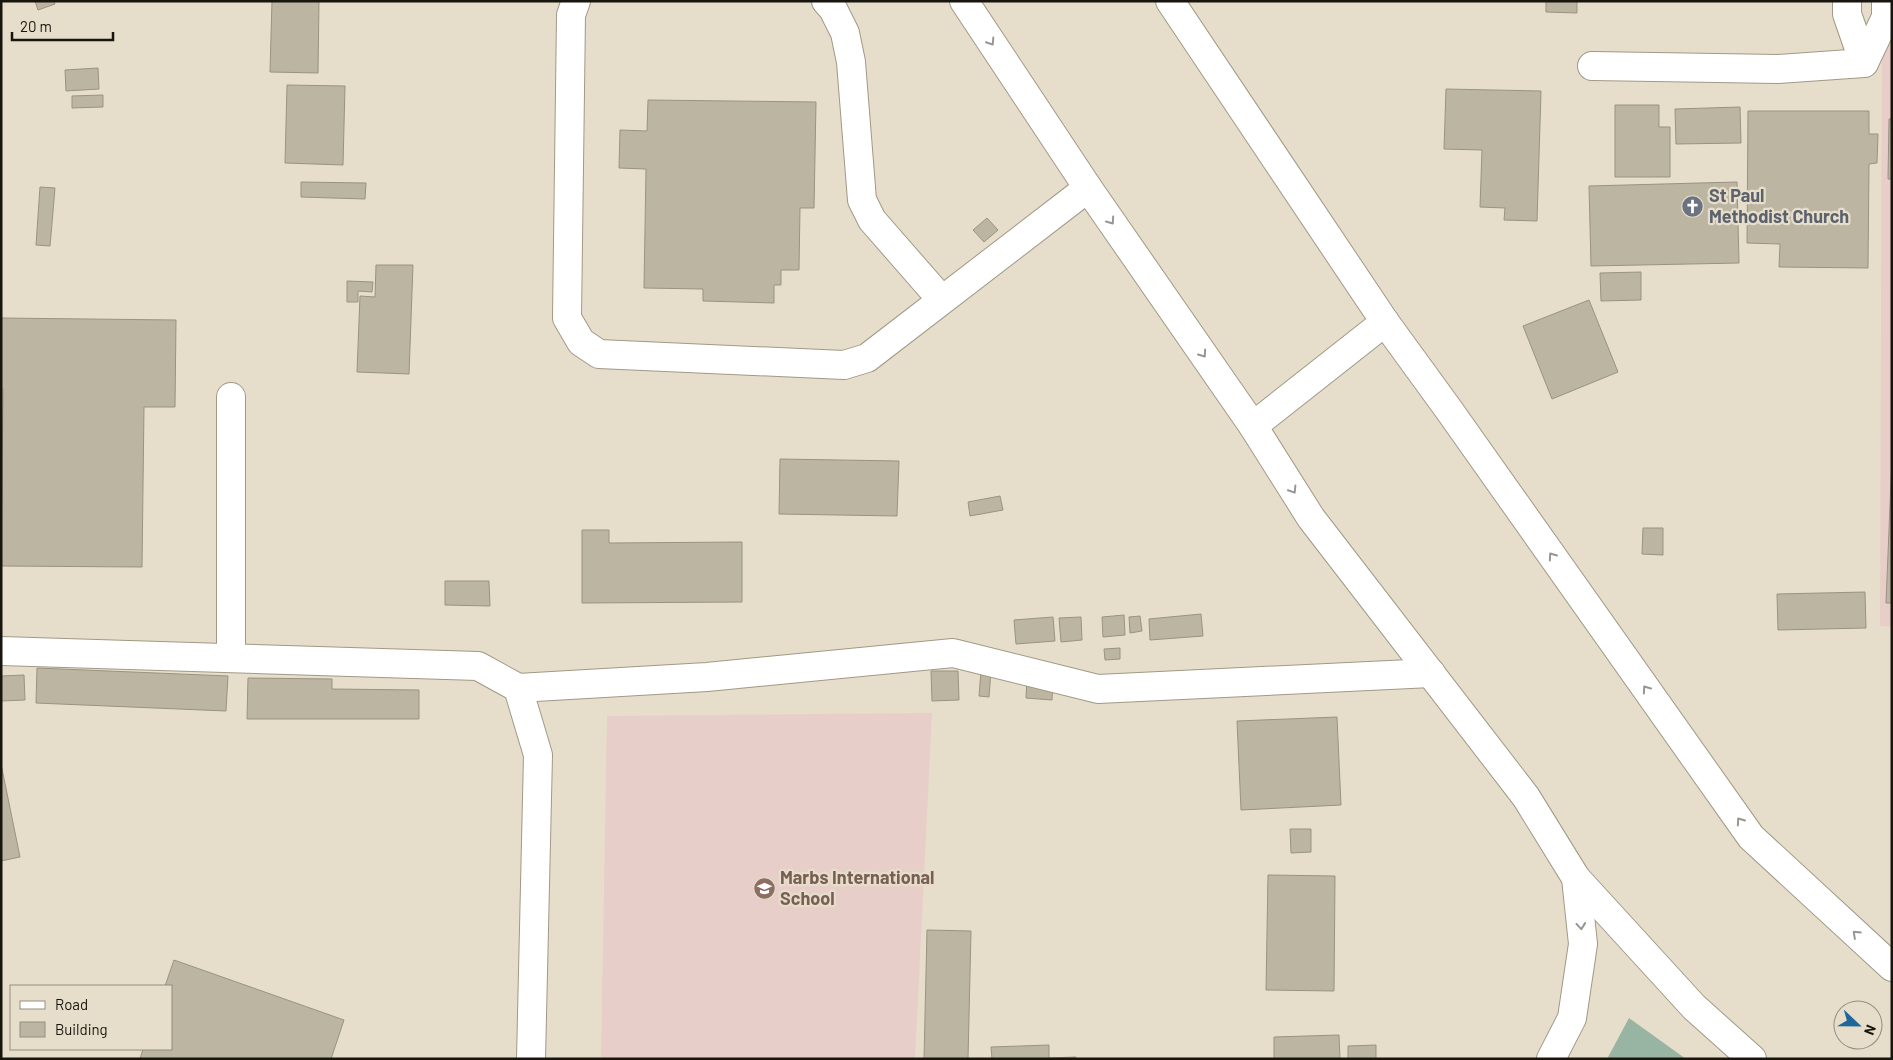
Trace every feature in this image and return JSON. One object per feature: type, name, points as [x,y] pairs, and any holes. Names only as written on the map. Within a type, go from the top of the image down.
[{"type":"main road","points":[[576,1],[571,15],[567,318],[581,342],[599,354],[844,365],[866,358],[1088,188]]},
{"type":"main road","points":[[826,1],[833,9],[845,33],[851,62],[862,200],[872,220],[941,299]]},
{"type":"main road","points":[[964,1],[1088,188],[1253,426],[1310,518],[1526,798],[1576,878],[1694,1007],[1752,1059]]},
{"type":"main road","points":[[1170,1],[1385,322],[1751,837],[1892,967]]},
{"type":"main road","points":[[1847,1],[1847,14],[1864,63]]},
{"type":"main road","points":[[1864,63],[1888,12]]},
{"type":"main road","points":[[1592,66],[1778,69],[1864,63]]},
{"type":"main road","points":[[1253,426],[1385,322]]},
{"type":"main road","points":[[231,397],[231,658]]},
{"type":"main road","points":[[1,651],[478,666],[518,688],[707,677],[953,653],[1098,690],[1430,673]]},
{"type":"main road","points":[[518,688],[538,755],[531,1059]]},
{"type":"main road","points":[[1551,1059],[1572,1018],[1583,944],[1576,878]]},
{"type":"shaded area","points":[[1882,1],[1892,1],[1892,627],[1880,626]]},
{"type":"shaded area","name":"Marbs International School","points":[[932,713],[915,1059],[601,1059],[607,716]]},
{"type":"green space","points":[[1629,1018],[1686,1059],[1607,1059]]},
{"type":"building","points":[[35,1],[54,1],[55,4],[38,10]]},
{"type":"building","points":[[272,1],[319,1],[318,73],[270,72]]},
{"type":"building","points":[[1546,1],[1577,1],[1577,13],[1546,12]]},
{"type":"building","points":[[98,68],[99,89],[66,91],[65,70]]},
{"type":"building","points":[[287,85],[345,86],[343,165],[285,163]]},
{"type":"building","points":[[1446,89],[1541,91],[1537,221],[1504,220],[1505,208],[1480,207],[1482,150],[1444,149]]},
{"type":"building","points":[[103,95],[103,107],[72,108],[72,96]]},
{"type":"building","points":[[648,100],[816,102],[814,208],[800,208],[799,270],[781,270],[781,285],[774,285],[774,303],[703,301],[703,289],[644,288],[646,169],[619,168],[620,130],[647,131]]},
{"type":"building","points":[[1615,105],[1659,105],[1659,127],[1670,127],[1670,177],[1615,177]]},
{"type":"building","points":[[1740,107],[1741,143],[1676,144],[1675,109]]},
{"type":"building","points":[[1748,111],[1869,111],[1869,134],[1878,134],[1877,163],[1869,164],[1868,268],[1779,267],[1780,244],[1747,243]]},
{"type":"building","points":[[1889,119],[1892,119],[1892,179],[1888,179]]},
{"type":"building","points":[[301,182],[366,183],[365,199],[301,197]]},
{"type":"building","points":[[1737,182],[1739,263],[1591,266],[1589,186]]},
{"type":"building","points":[[40,187],[55,188],[50,246],[36,245]]},
{"type":"building","points":[[987,218],[998,230],[984,242],[973,230]]},
{"type":"building","points":[[376,265],[413,265],[409,374],[357,372],[360,296],[375,297]]},
{"type":"building","points":[[1641,272],[1641,300],[1601,301],[1600,273]]},
{"type":"building","points":[[347,281],[373,282],[372,292],[358,291],[358,302],[347,302]]},
{"type":"building","points":[[1589,300],[1618,372],[1552,399],[1523,326]]},
{"type":"building","points":[[1,318],[176,320],[175,407],[144,407],[142,567],[1,566],[3,389],[1,389]]},
{"type":"building","points":[[1892,457],[1892,603],[1886,603]]},
{"type":"building","points":[[780,459],[899,461],[897,516],[779,514]]},
{"type":"building","points":[[1000,496],[1003,510],[970,516],[968,502]]},
{"type":"building","points":[[1643,528],[1663,528],[1663,555],[1642,554]]},
{"type":"building","points":[[582,530],[609,530],[609,543],[742,542],[742,602],[582,603]]},
{"type":"building","points":[[445,581],[489,581],[490,606],[445,605]]},
{"type":"building","points":[[1865,592],[1866,628],[1778,630],[1777,594]]},
{"type":"building","points":[[1201,614],[1203,636],[1150,640],[1149,619]]},
{"type":"building","points":[[1124,615],[1125,635],[1103,637],[1102,617]]},
{"type":"building","points":[[1140,616],[1142,631],[1130,633],[1129,617]]},
{"type":"building","points":[[1053,617],[1055,641],[1016,644],[1014,620]]},
{"type":"building","points":[[1081,617],[1082,640],[1061,642],[1059,618]]},
{"type":"building","points":[[1120,648],[1120,659],[1105,660],[1104,649]]},
{"type":"building","points":[[37,668],[228,676],[226,711],[36,703]]},
{"type":"building","points":[[931,671],[958,671],[959,700],[932,701]]},
{"type":"building","points":[[981,671],[991,671],[989,697],[979,696]]},
{"type":"building","points":[[24,675],[25,700],[1,701],[1,676]]},
{"type":"building","points":[[248,678],[332,679],[332,689],[419,690],[419,719],[247,719]]},
{"type":"building","points":[[1027,678],[1053,680],[1052,700],[1026,698]]},
{"type":"building","points":[[1337,717],[1341,805],[1241,810],[1237,721]]},
{"type":"building","points":[[1,764],[20,857],[1,861]]},
{"type":"building","points":[[1290,829],[1311,829],[1311,852],[1291,853]]},
{"type":"building","points":[[1268,875],[1335,876],[1334,991],[1266,990]]},
{"type":"building","points":[[927,930],[971,931],[968,1059],[924,1059]]},
{"type":"building","points":[[174,960],[344,1020],[331,1059],[140,1059],[143,1050],[172,1050],[172,985],[165,985]]},
{"type":"building","points":[[1339,1035],[1340,1059],[1274,1059],[1274,1037]]},
{"type":"building","points":[[1049,1045],[1049,1058],[1076,1057],[1076,1059],[992,1059],[991,1047]]},
{"type":"building","points":[[1376,1045],[1376,1059],[1348,1059],[1348,1046]]},
{"type":"place","name":"St Paul Methodist Church","points":[[1693,206]]},
{"type":"place","name":"Marbs International School","points":[[764,888]]}]
